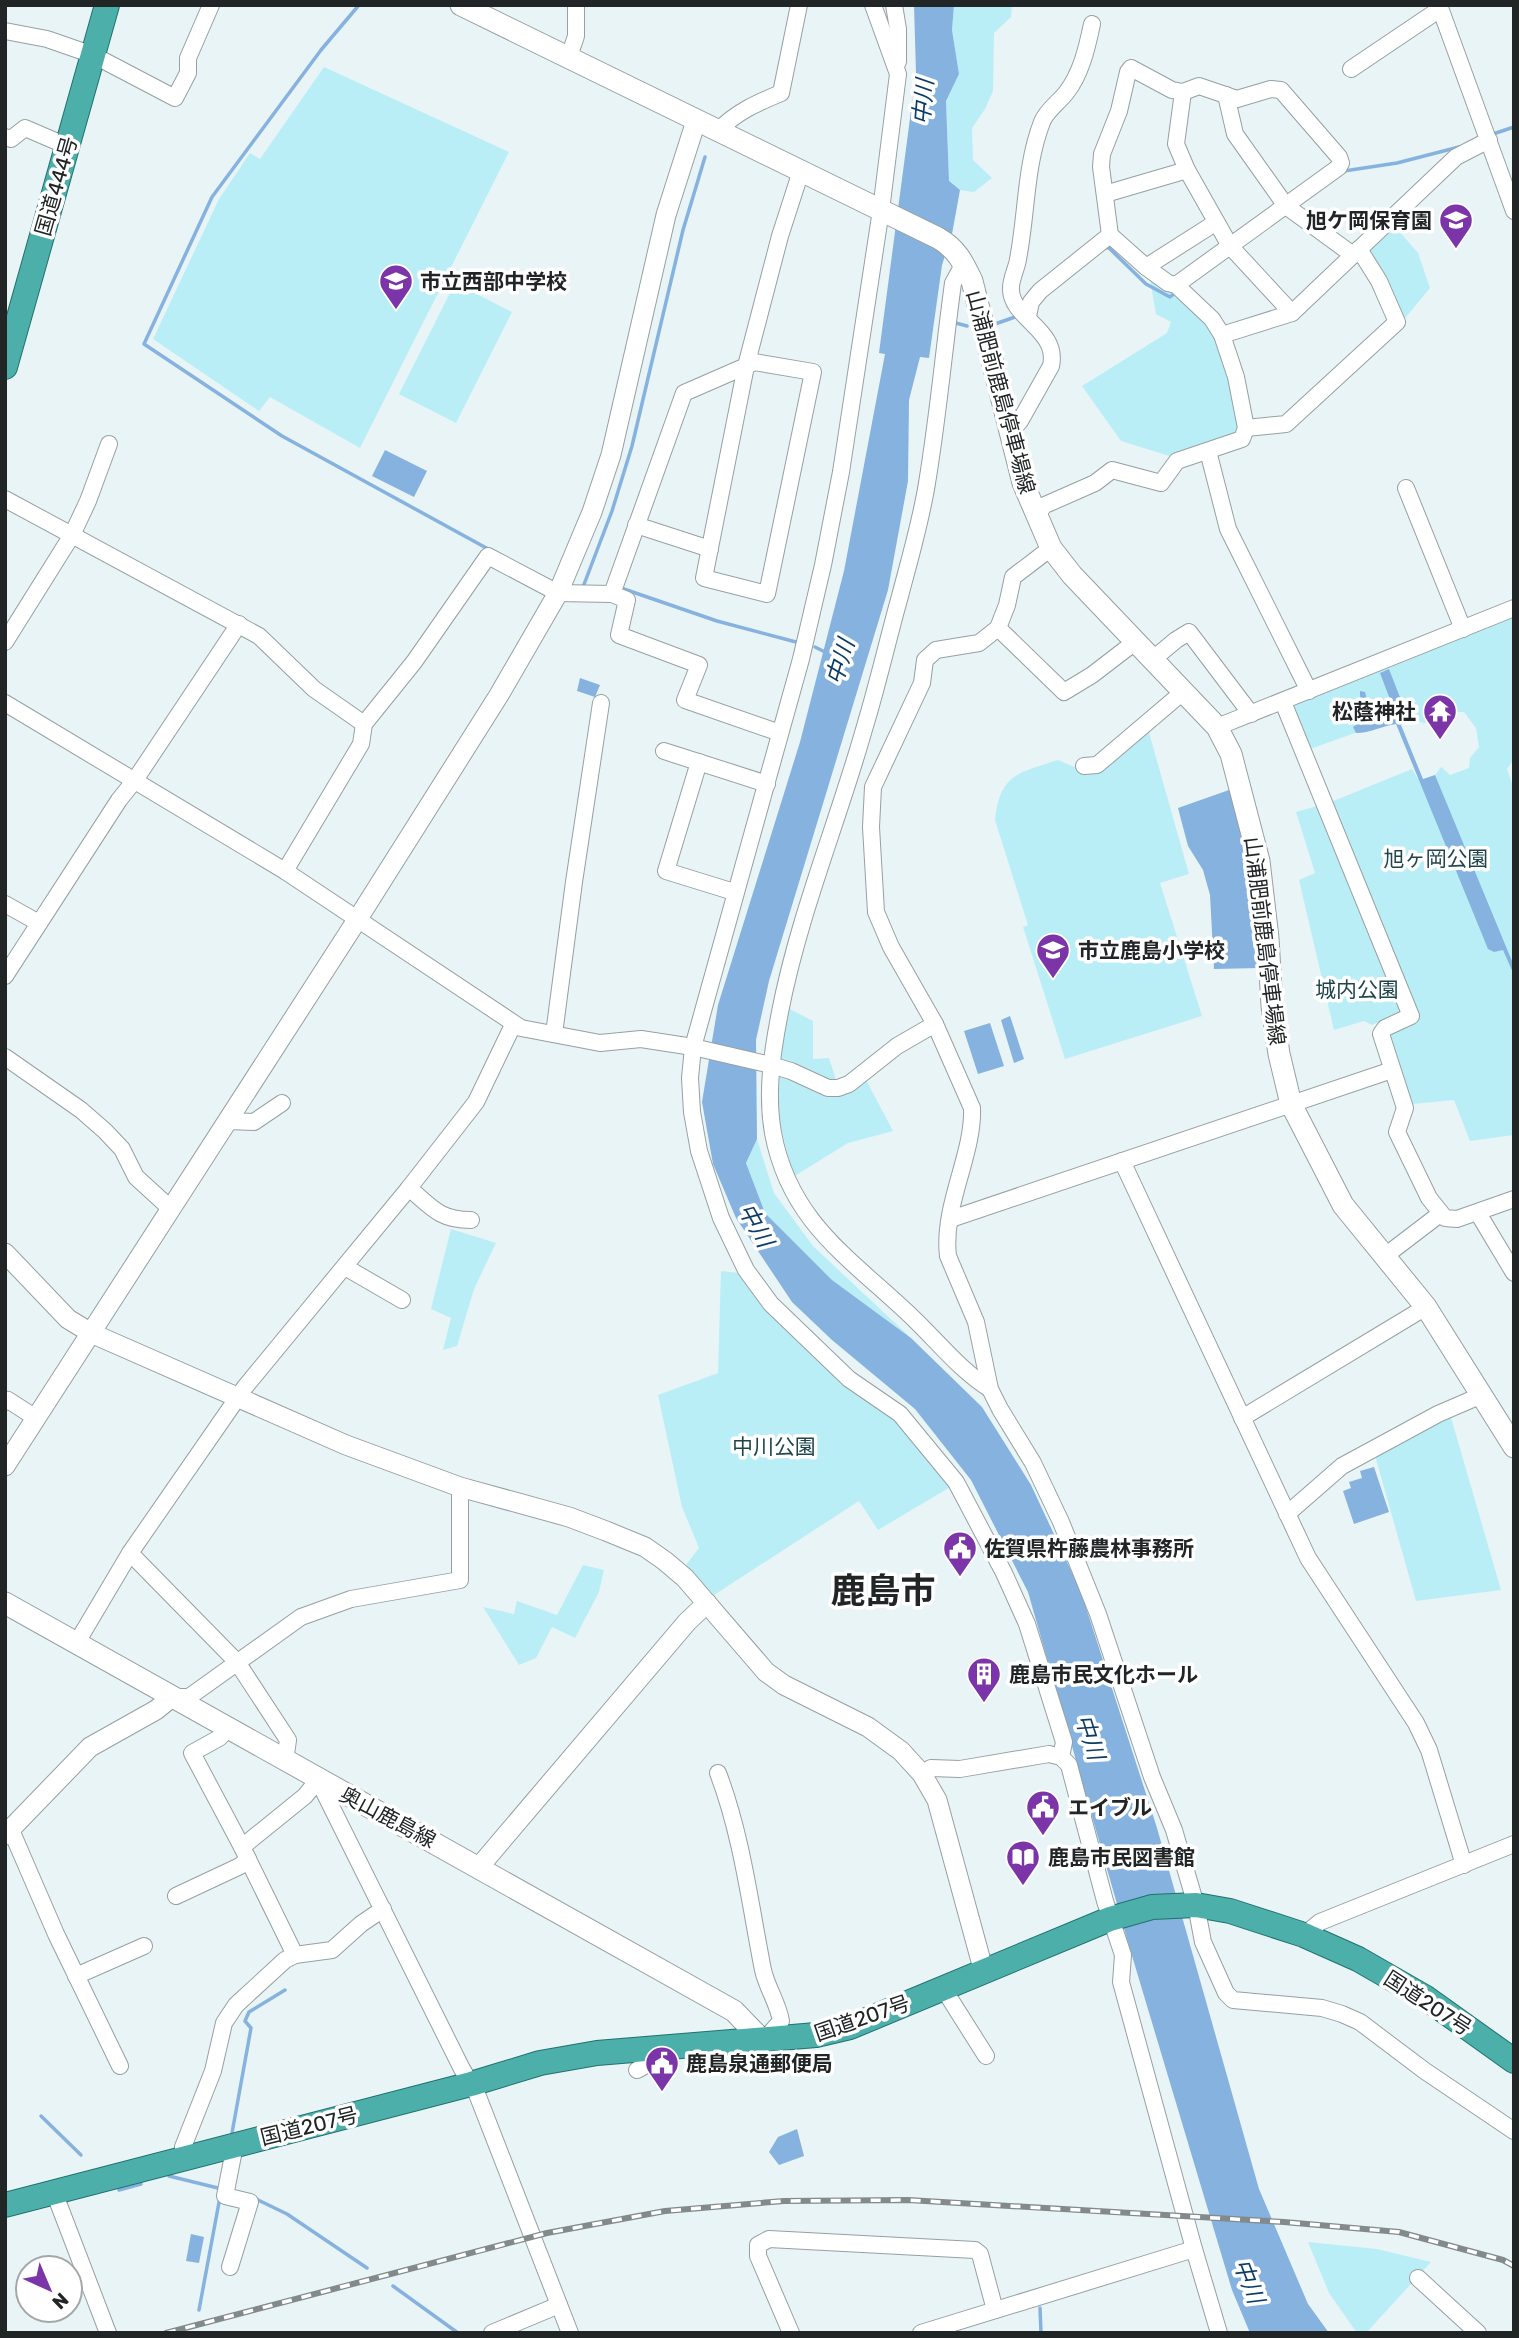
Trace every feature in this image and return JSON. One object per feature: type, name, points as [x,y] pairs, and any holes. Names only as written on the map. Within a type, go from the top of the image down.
[{"type":"highway","name":"国道444号","points":[[5,368],[107,5]]},
{"type":"highway","name":"国道207号","points":[[5,2205],[471,2084],[540,2063],[597,2053],[643,2060],[817,2035],[850,2026],[1114,1918],[1153,1907],[1192,1905],[1230,1911],[1304,1936],[1358,1959],[1426,1998],[1514,2061]]},
{"type":"main road","points":[[461,5],[881,210]]},
{"type":"main road","name":"山浦肥前鹿島停車場線","points":[[881,210],[951,246],[964,263],[972,281],[1023,483],[1051,548],[1072,575],[1217,727],[1231,754],[1259,861],[1272,1006],[1279,1054],[1291,1104],[1343,1205],[1426,1307],[1514,1447]]},
{"type":"main road","name":"奥山鹿島線","points":[[5,1603],[734,2011],[763,2041]]},
{"type":"street","points":[[5,31],[47,39],[93,55],[175,98],[188,73],[188,58],[211,5]]},
{"type":"street","points":[[569,57],[576,36],[576,5]]},
{"type":"street","points":[[719,131],[728,120],[745,108],[781,93],[799,5]]},
{"type":"street","points":[[873,5],[898,74]]},
{"type":"street","points":[[894,5],[898,29],[898,74],[881,210],[841,472],[823,565],[780,733],[693,1047],[690,1078],[692,1112],[699,1151],[717,1207],[746,1270],[771,1304],[849,1378],[900,1415],[956,1482],[1004,1573],[1027,1624],[1064,1742],[1062,1757]]},
{"type":"street","points":[[1351,69],[1440,7],[1514,211]]},
{"type":"street","points":[[1009,434],[1020,421],[1051,366],[1053,357],[1048,342],[1028,316],[1017,308],[1011,290],[1019,258],[1029,167],[1043,119],[1068,91],[1086,55],[1092,24]]},
{"type":"street","points":[[1035,515],[1045,505],[1095,483],[1112,470],[1161,483],[1177,461],[1242,439],[1246,428],[1236,377],[1222,335],[1212,319],[1176,285],[1168,283],[1146,267],[1110,235],[1101,167],[1102,153],[1119,111],[1131,68],[1172,90],[1183,92],[1199,86],[1237,99],[1271,89],[1281,90],[1339,157],[1341,163],[1176,285]]},
{"type":"street","points":[[1183,92],[1176,144],[1187,170],[1230,246],[1292,313]]},
{"type":"street","points":[[1226,95],[1235,134],[1286,206],[1356,252],[1379,281],[1397,322],[1286,424],[1246,428]]},
{"type":"street","points":[[5,1466],[358,920],[499,695],[558,593],[592,512],[611,455],[666,215],[696,121]]},
{"type":"street","points":[[5,137],[11,139],[25,128],[67,146]]},
{"type":"street","points":[[1222,335],[1292,313],[1456,157],[1487,136]]},
{"type":"street","points":[[1105,194],[1187,170]]},
{"type":"street","points":[[612,594],[684,393],[746,366],[754,362],[813,372],[767,594],[704,578],[746,366],[780,236],[801,171]]},
{"type":"street","points":[[1146,267],[1215,223]]},
{"type":"street","points":[[1028,316],[1031,302],[1040,291],[1110,235]]},
{"type":"street","points":[[964,263],[953,283],[920,520],[865,726],[787,975],[771,1065],[769,1102],[774,1136],[784,1172],[802,1209],[823,1236],[857,1269],[975,1380],[990,1389]]},
{"type":"street","points":[[5,642],[72,535],[88,502],[109,444]]},
{"type":"street","points":[[1208,450],[1228,529],[1309,691]]},
{"type":"street","points":[[1405,488],[1463,629]]},
{"type":"street","points":[[5,499],[259,636],[314,689],[364,724]]},
{"type":"street","points":[[636,525],[710,549]]},
{"type":"street","points":[[1051,548],[1013,578],[1007,606],[998,628],[979,643],[936,650],[925,660],[922,683],[873,787],[871,827],[876,912],[891,947],[935,1024],[972,1108],[973,1121],[953,1196],[948,1256],[976,1322],[990,1389],[1033,1463],[1061,1522],[1098,1614],[1152,1777],[1174,1830],[1203,1942],[1226,1993],[1233,2000],[1322,2008],[1351,2018],[1514,2131]]},
{"type":"street","points":[[285,871],[361,744],[364,724],[414,662],[488,556],[558,593],[612,594],[627,600],[619,635],[699,665],[685,700],[780,733]]},
{"type":"street","points":[[1217,727],[1514,608]]},
{"type":"street","points":[[5,976],[119,800],[239,624]]},
{"type":"street","points":[[998,628],[1064,692],[1092,675],[1135,642]]},
{"type":"street","points":[[1152,660],[1189,632],[1251,714]]},
{"type":"street","points":[[1084,766],[1097,765],[1183,692]]},
{"type":"street","points":[[1283,702],[1411,1016],[1384,1028],[1381,1034],[1405,1108],[1397,1132],[1429,1198],[1446,1218],[1457,1219],[1514,1199]]},
{"type":"street","points":[[5,703],[285,871],[521,1028],[600,1043],[641,1039],[693,1047],[771,1065],[792,1071],[819,1085],[838,1088],[849,1084],[897,1046],[935,1024]]},
{"type":"street","points":[[554,1034],[601,704]]},
{"type":"street","points":[[664,751],[766,783]]},
{"type":"street","points":[[699,762],[666,871],[734,892]]},
{"type":"street","points":[[5,904],[39,923]]},
{"type":"street","points":[[76,1644],[130,1553],[246,1387],[477,1102],[513,1025]]},
{"type":"street","points":[[5,1057],[105,1131],[122,1149],[136,1177],[171,1209]]},
{"type":"street","points":[[951,1219],[1392,1070]]},
{"type":"street","points":[[228,1121],[254,1122],[282,1102]]},
{"type":"street","points":[[1122,1161],[1308,1558],[1416,1723],[1429,1750],[1464,1864]]},
{"type":"street","points":[[409,1188],[450,1220],[471,1220]]},
{"type":"street","points":[[1478,1213],[1514,1273]]},
{"type":"street","points":[[1385,1256],[1440,1214]]},
{"type":"street","points":[[5,1253],[68,1319],[91,1333],[346,1445],[460,1487],[569,1517],[645,1547],[665,1561],[707,1604],[766,1672],[784,1685],[868,1727],[901,1751],[922,1774],[937,1800],[984,1972]]},
{"type":"street","points":[[345,1267],[402,1300]]},
{"type":"street","points":[[1242,1419],[1426,1307]]},
{"type":"street","points":[[1287,1514],[1342,1466],[1438,1414],[1482,1395]]},
{"type":"street","points":[[5,1402],[8,1400],[36,1418]]},
{"type":"street","points":[[120,2066],[8,1832],[90,1747],[156,1710],[172,1697],[189,1697],[301,1617],[351,1599],[460,1580],[460,1487]]},
{"type":"street","points":[[130,1553],[237,1662],[288,1740],[285,1761]]},
{"type":"street","points":[[479,1867],[687,1622],[707,1604]]},
{"type":"street","points":[[228,1729],[219,1738],[192,1753],[295,1955]]},
{"type":"street","points":[[922,1774],[931,1768],[960,1769],[1049,1754],[1062,1757],[1069,1765],[1123,1955],[1121,1982],[1219,2333]]},
{"type":"street","points":[[718,1773],[729,1801],[737,1834],[764,1975],[779,2009],[781,2021],[763,2041]]},
{"type":"street","points":[[176,1896],[240,1866],[245,1853],[305,1796],[318,1780],[477,2094],[570,2333]]},
{"type":"street","points":[[1304,1936],[1320,1922],[1514,1844]]},
{"type":"street","points":[[185,2158],[183,2147],[213,2071],[224,2022],[236,2005],[285,1960],[295,1955],[332,1950],[383,1909]]},
{"type":"street","points":[[76,1976],[144,1946]]},
{"type":"street","points":[[943,1988],[986,2056]]},
{"type":"street","points":[[230,2267],[250,2202],[225,2196],[235,2145]]},
{"type":"street","points":[[54,2192],[108,2333]]},
{"type":"street","points":[[791,2333],[758,2256],[758,2245],[769,2239],[975,2250],[980,2254],[995,2310]]},
{"type":"street","points":[[921,2333],[1195,2249]]},
{"type":"street","points":[[1419,2278],[1478,2333]]},
{"type":"street","points":[[492,2333],[559,2305]]},
{"type":"green space","points":[[954,5],[1012,5],[1011,17],[994,33],[993,91],[972,128],[973,160],[992,178],[974,192],[960,190],[949,182],[946,101],[959,74],[952,30]]},
{"type":"green space","points":[[324,67],[509,152],[360,448],[270,397],[259,411],[153,339],[219,199],[250,153],[260,159]]},
{"type":"green space","points":[[1392,223],[1418,253],[1430,288],[1401,323],[1365,250]]},
{"type":"green space","points":[[1150,279],[1171,290],[1207,322],[1219,337],[1242,427],[1238,435],[1176,458],[1121,441],[1082,386],[1167,333],[1171,322],[1156,314]]},
{"type":"green space","points":[[455,283],[512,312],[456,423],[399,394]]},
{"type":"green space","name":"旭ヶ岡公園","points":[[1514,613],[1514,759],[1507,769],[1514,789],[1514,1135],[1470,1141],[1454,1100],[1413,1104],[1387,1036],[1411,1026],[1418,1017],[1331,802],[1412,769],[1420,782],[1435,775],[1441,767],[1450,775],[1469,768],[1470,758],[1479,747],[1476,728],[1464,712],[1448,712],[1424,723],[1406,715],[1310,749],[1294,705]]},
{"type":"green space","points":[[1148,729],[1189,874],[1160,883],[1202,1016],[1065,1059],[1023,927],[1028,925],[995,820],[998,804],[1007,784],[1022,772],[1058,760],[1086,772]]},
{"type":"green space","name":"城内公園","points":[[1317,806],[1402,1012],[1372,1025],[1364,1021],[1334,1030],[1299,880],[1315,873],[1296,812]]},
{"type":"green space","points":[[786,1007],[813,1021],[813,1059],[829,1058],[840,1092],[865,1078],[893,1131],[848,1143],[793,1177],[775,1103]]},
{"type":"green space","points":[[757,1139],[774,1193],[813,1246],[911,1338],[832,1280],[765,1213],[746,1163]]},
{"type":"green space","points":[[451,1229],[496,1243],[474,1289],[457,1346],[443,1350],[451,1318],[431,1309]]},
{"type":"green space","name":"中川公園","points":[[721,1271],[740,1273],[897,1418],[952,1486],[878,1530],[859,1501],[714,1595],[686,1565],[699,1548],[682,1507],[658,1395],[718,1373]]},
{"type":"green space","points":[[1450,1414],[1501,1590],[1416,1601],[1374,1452]]},
{"type":"green space","points":[[583,1565],[604,1570],[599,1592],[575,1638],[552,1627],[536,1658],[519,1665],[483,1607],[514,1614],[517,1601],[557,1615]]},
{"type":"green space","points":[[1308,2242],[1377,2249],[1431,2262],[1366,2333],[1357,2333],[1329,2293]]},
{"type":"water","name":"中川","points":[[914,5],[954,5],[952,30],[959,74],[946,101],[949,181],[960,190],[952,234],[942,265],[929,358],[920,357],[909,400],[908,481],[888,590],[769,981],[756,1040],[757,1139],[746,1163],[765,1213],[832,1280],[911,1338],[982,1407],[1031,1485],[1081,1592],[1157,1828],[1259,2189],[1308,2304],[1329,2333],[1250,2333],[1232,2290],[1127,1939],[1028,1592],[971,1480],[915,1409],[832,1340],[792,1302],[736,1218],[713,1164],[702,1102],[718,1005],[800,742],[844,571],[885,354],[879,353],[916,73]]},
{"type":"water","points":[[385,450],[427,471],[414,497],[372,476]]},
{"type":"water","points":[[1389,669],[1408,718],[1401,725],[1423,779],[1435,775],[1514,966],[1514,975],[1503,950],[1494,952],[1488,949],[1396,724],[1361,733],[1356,733],[1353,727],[1363,720],[1366,708],[1360,698],[1360,691],[1365,692],[1373,717],[1381,721],[1389,715],[1391,702],[1380,673]]},
{"type":"water","points":[[580,678],[600,685],[595,697],[577,691]]},
{"type":"water","points":[[1229,790],[1248,852],[1260,968],[1214,969],[1210,895],[1203,870],[1188,846],[1178,808]]},
{"type":"water","points":[[1010,1016],[1024,1059],[1014,1063],[1001,1020]]},
{"type":"water","points":[[990,1023],[1004,1066],[978,1074],[964,1031]]},
{"type":"water","points":[[1374,1467],[1389,1512],[1354,1524],[1343,1491],[1351,1488],[1349,1482],[1362,1478],[1360,1471]]},
{"type":"water","points":[[797,2129],[804,2156],[779,2165],[769,2152],[778,2137]]},
{"type":"water","points":[[191,2234],[204,2237],[199,2263],[186,2261]]},
{"type":"waterway","points":[[359,5],[321,50],[212,197],[144,344],[282,436],[490,550]]},
{"type":"waterway","points":[[1493,134],[1514,127]]},
{"type":"waterway","points":[[1344,171],[1397,163],[1459,147]]},
{"type":"waterway","points":[[583,587],[612,511],[632,446],[683,230],[705,157]]},
{"type":"waterway","points":[[1106,248],[1146,284],[1170,297],[1175,293]]},
{"type":"waterway","points":[[995,324],[1015,317]]},
{"type":"waterway","points":[[952,322],[967,326]]},
{"type":"waterway","points":[[621,588],[717,621],[796,642]]},
{"type":"waterway","name":"中川","points":[[815,647],[825,652]]},
{"type":"waterway","points":[[232,2133],[251,2028],[245,2021],[249,2012],[285,1990]]},
{"type":"waterway","points":[[41,2116],[81,2155]]},
{"type":"waterway","points":[[169,2176],[222,2189]]},
{"type":"waterway","points":[[119,2190],[141,2184]]},
{"type":"waterway","points":[[199,2310],[220,2197]]},
{"type":"waterway","points":[[256,2199],[287,2214],[367,2268]]},
{"type":"waterway","points":[[393,2286],[458,2333]]},
{"type":"waterway","points":[[1040,2308],[1041,2333]]},
{"type":"railway","points":[[166,2333],[547,2233],[665,2211],[784,2201],[908,2200],[1284,2222],[1399,2232],[1503,2260],[1514,2266]]},
{"type":"place","name":"旭ケ岡保育園","points":[[1456,250]]},
{"type":"place","name":"市立西部中学校","points":[[396,311]]},
{"type":"place","name":"松蔭神社","points":[[1440,741]]},
{"type":"place","name":"市立鹿島小学校","points":[[1053,980]]},
{"type":"place","name":"佐賀県杵藤農林事務所","points":[[960,1578]]},
{"type":"place","name":"鹿島市民文化ホール","points":[[984,1704]]},
{"type":"place","name":"エイブル","points":[[1043,1837]]},
{"type":"place","name":"鹿島市民図書館","points":[[1023,1887]]},
{"type":"place","name":"鹿島泉通郵便局","points":[[662,2093]]},
{"type":"district","name":"鹿島市","points":[[883,1591]]}]
